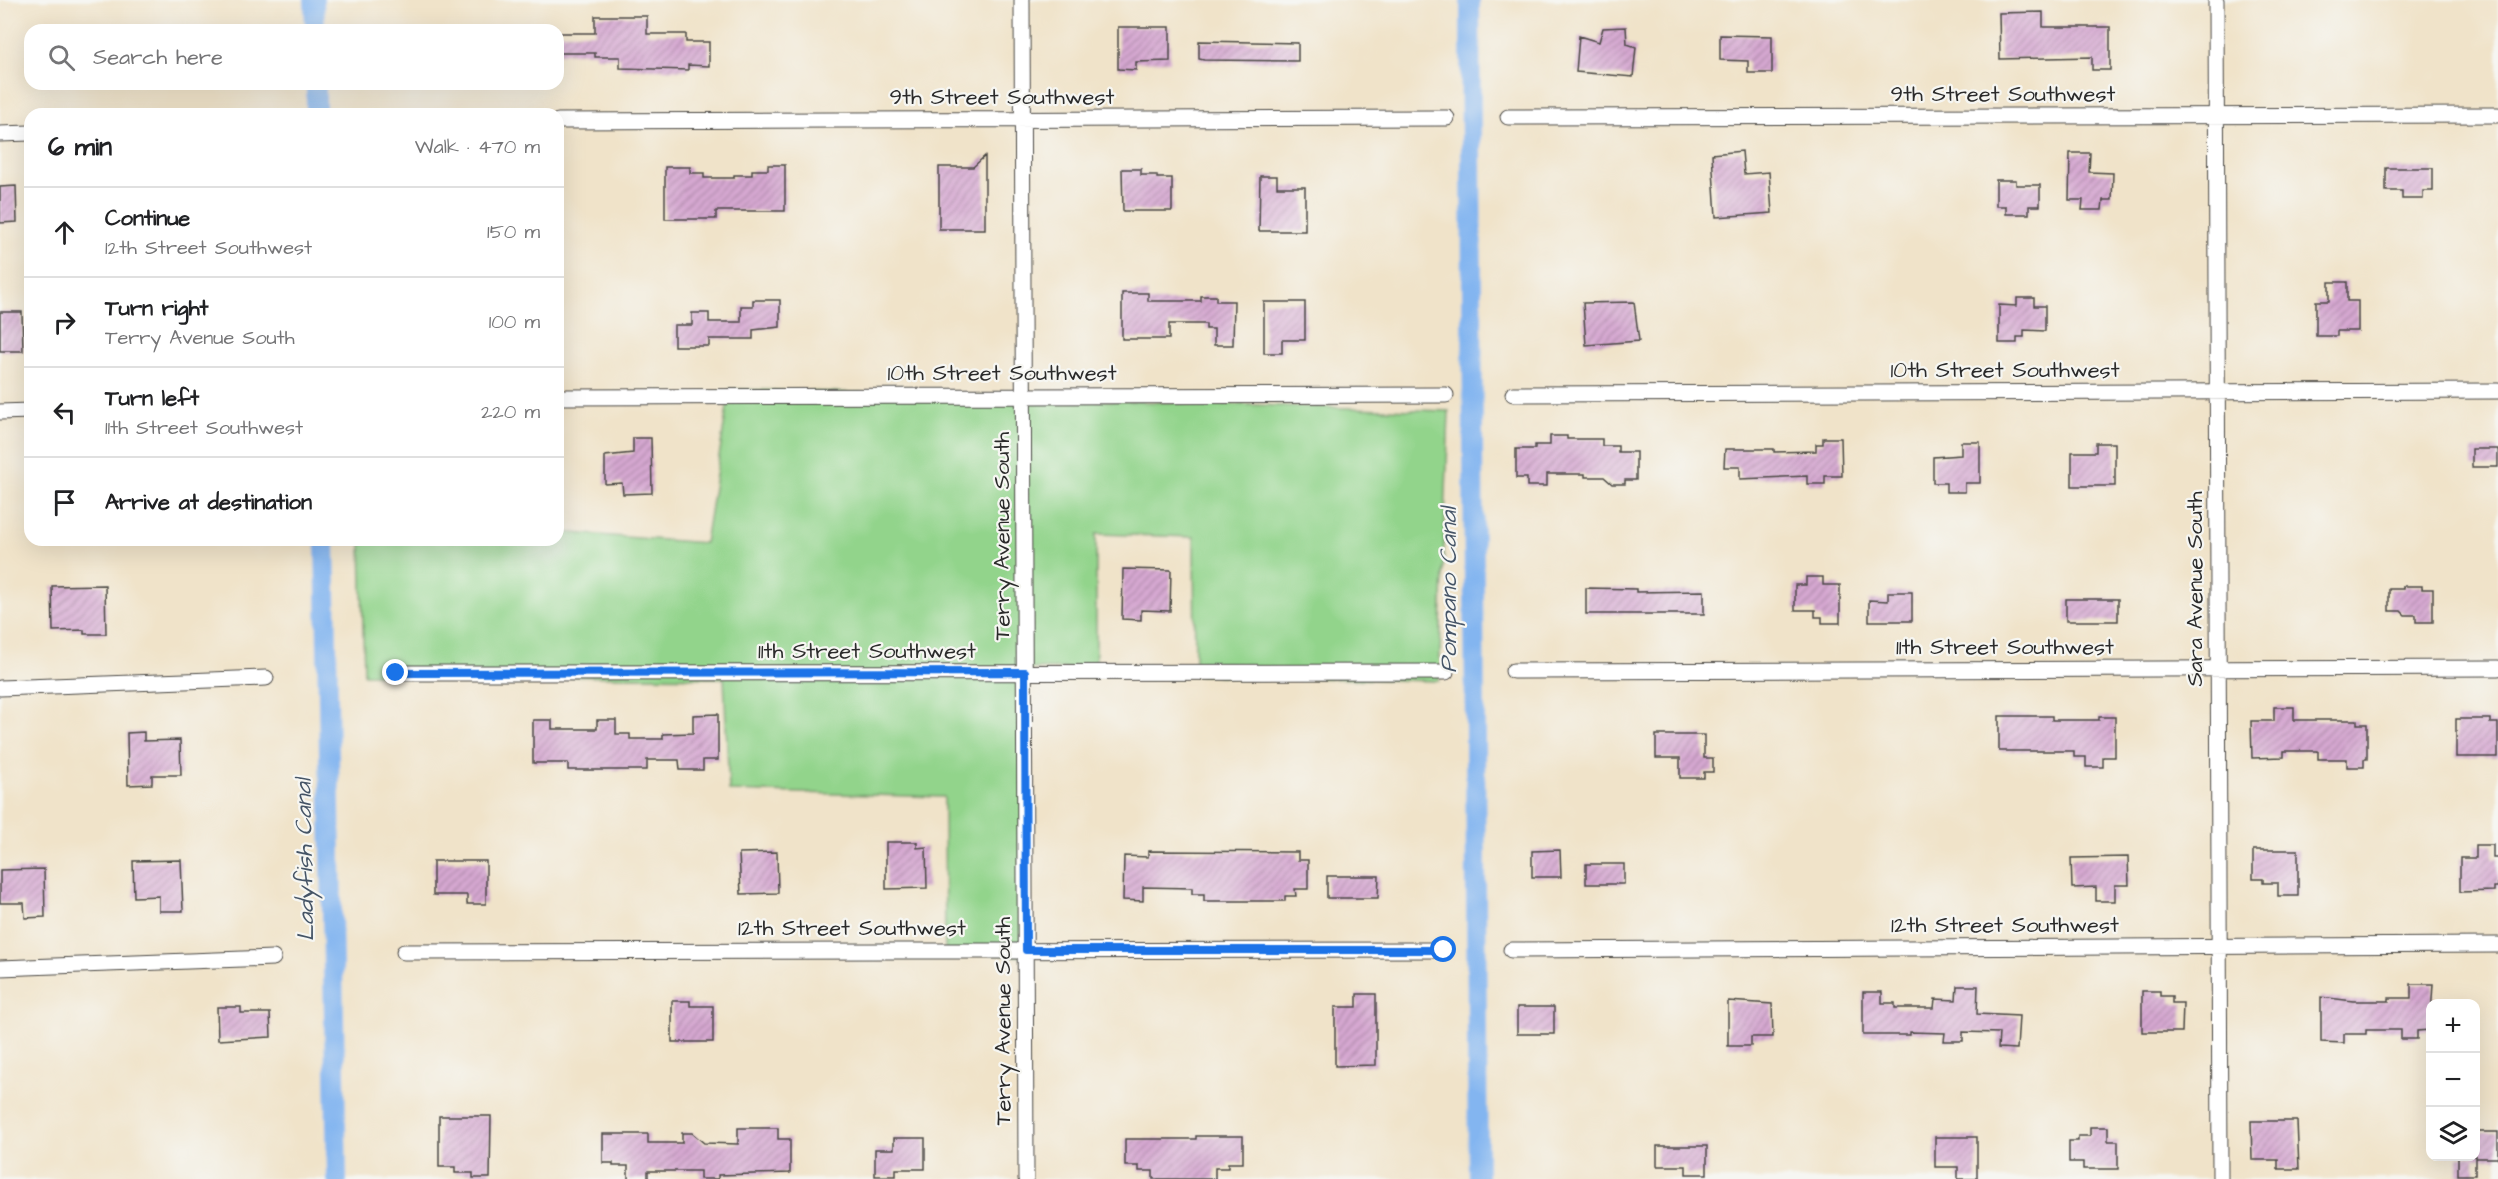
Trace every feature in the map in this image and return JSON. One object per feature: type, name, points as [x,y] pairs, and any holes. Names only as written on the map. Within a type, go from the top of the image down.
[{"type":"street","name":"Terry Avenue South","points":[[1022,0],[1026,1179]]},
{"type":"street","name":"Sara Avenue South","points":[[2216,0],[2220,1179]]},
{"type":"street","name":"9th Street Southwest","points":[[1508,117],[2498,115]]},
{"type":"street","name":"9th Street Southwest","points":[[564,121],[1447,118]]},
{"type":"street","points":[[0,134],[24,133]]},
{"type":"street","name":"10th Street Southwest","points":[[1513,394],[2498,391]]},
{"type":"street","name":"10th Street Southwest","points":[[564,397],[1446,395]]},
{"type":"street","points":[[0,412],[24,411]]},
{"type":"street","name":"11th Street Southwest","points":[[1513,670],[2498,668]]},
{"type":"street","name":"11th Street Southwest","points":[[396,673],[1446,672]]},
{"type":"street","points":[[0,688],[266,678]]},
{"type":"street","name":"12th Street Southwest","points":[[1511,950],[2498,945]]},
{"type":"street","name":"12th Street Southwest","points":[[404,952],[1444,950]]},
{"type":"street","points":[[0,968],[273,957]]},
{"type":"green space","points":[[730,389],[1449,411],[1439,681],[1195,675],[1194,537],[1096,534],[1096,668],[1024,669],[1025,957],[945,950],[944,797],[729,791],[724,678],[364,674],[361,546],[564,546],[564,532],[705,543]]},
{"type":"building","points":[[2043,12],[2043,27],[2110,27],[2110,70],[2092,70],[2092,57],[2000,59],[1999,13]]},
{"type":"building","points":[[595,16],[647,16],[647,34],[686,34],[686,42],[709,42],[709,66],[688,65],[688,70],[620,68],[620,57],[595,57],[595,53],[564,53],[564,33],[595,33]]},
{"type":"building","points":[[1118,27],[1170,27],[1170,61],[1136,62],[1136,70],[1118,69]]},
{"type":"building","points":[[1626,27],[1627,44],[1636,47],[1633,77],[1576,72],[1579,36],[1599,42],[1603,28]]},
{"type":"building","points":[[1720,35],[1772,36],[1772,73],[1748,73],[1748,61],[1720,60]]},
{"type":"building","points":[[1199,41],[1298,43],[1298,61],[1199,59]]},
{"type":"building","points":[[1742,151],[1744,174],[1769,172],[1772,213],[1716,217],[1712,154]]},
{"type":"building","points":[[2070,153],[2090,153],[2089,172],[2113,173],[2112,200],[2103,200],[2102,210],[2082,210],[2083,200],[2069,200]]},
{"type":"building","points":[[985,156],[985,229],[939,229],[939,167],[973,167]]},
{"type":"building","points":[[768,165],[785,165],[785,211],[716,211],[716,219],[665,219],[665,167],[690,167],[690,173],[704,173],[704,178],[734,178],[734,175],[752,175],[752,170],[768,170]]},
{"type":"building","points":[[2386,168],[2433,168],[2433,191],[2423,191],[2423,199],[2402,199],[2402,191],[2386,191]]},
{"type":"building","points":[[1122,169],[1141,169],[1141,175],[1172,178],[1172,211],[1123,211]]},
{"type":"building","points":[[1260,176],[1277,176],[1277,187],[1305,187],[1305,231],[1259,231]]},
{"type":"building","points":[[1996,180],[2016,180],[2016,185],[2040,185],[2040,206],[2029,206],[2029,214],[2006,214],[2006,206],[1996,206]]},
{"type":"building","points":[[16,186],[17,222],[0,223],[0,187]]},
{"type":"building","points":[[2329,282],[2347,282],[2347,301],[2358,301],[2358,331],[2337,331],[2337,336],[2316,336],[2316,301],[2329,301]]},
{"type":"building","points":[[1122,293],[1148,293],[1148,301],[1201,301],[1201,296],[1216,296],[1216,301],[1234,301],[1233,345],[1214,345],[1214,329],[1206,329],[1206,324],[1169,324],[1169,339],[1122,339]]},
{"type":"building","points":[[2017,298],[2034,298],[2034,306],[2045,306],[2045,331],[2024,330],[2024,337],[2017,337],[2017,343],[1999,343],[1999,305],[2017,306]]},
{"type":"building","points":[[753,300],[780,300],[780,327],[753,330],[753,339],[709,339],[709,346],[674,346],[674,325],[692,325],[692,313],[709,313],[709,322],[741,322],[741,306],[753,306]]},
{"type":"building","points":[[1264,302],[1305,302],[1305,340],[1282,340],[1282,353],[1264,353]]},
{"type":"building","points":[[1634,302],[1639,341],[1586,345],[1583,303]]},
{"type":"building","points":[[0,312],[22,312],[23,351],[0,351]]},
{"type":"building","points":[[1550,436],[1567,436],[1567,439],[1602,439],[1602,446],[1618,446],[1618,452],[1636,452],[1636,480],[1625,480],[1625,484],[1612,484],[1604,477],[1585,477],[1585,474],[1547,474],[1547,486],[1527,486],[1527,478],[1516,478],[1516,449],[1535,449],[1535,445],[1550,445]]},
{"type":"building","points":[[633,438],[651,438],[652,493],[623,494],[622,483],[605,484],[605,456],[633,453]]},
{"type":"building","points":[[1823,438],[1841,438],[1842,476],[1825,476],[1825,484],[1807,484],[1807,476],[1740,479],[1740,467],[1724,467],[1725,449],[1774,449],[1774,452],[1816,451],[1816,444],[1823,444]]},
{"type":"building","points":[[1961,442],[1980,442],[1980,483],[1965,483],[1965,492],[1946,492],[1946,483],[1933,483],[1933,457],[1961,455]]},
{"type":"building","points":[[2096,443],[2115,443],[2115,486],[2072,486],[2072,452],[2096,452]]},
{"type":"building","points":[[2472,449],[2498,449],[2498,467],[2472,467]]},
{"type":"building","points":[[1123,569],[1171,570],[1170,611],[1141,610],[1141,620],[1122,619]]},
{"type":"building","points":[[1806,577],[1823,577],[1823,585],[1840,585],[1840,623],[1822,623],[1822,617],[1815,617],[1815,610],[1795,610],[1795,585],[1806,585]]},
{"type":"building","points":[[105,585],[106,634],[84,634],[84,630],[53,631],[52,586]]},
{"type":"building","points":[[2403,586],[2422,586],[2422,589],[2433,589],[2433,622],[2416,622],[2416,615],[2389,611],[2389,589],[2403,589]]},
{"type":"building","points":[[1586,588],[1636,589],[1636,592],[1704,591],[1704,614],[1586,614]]},
{"type":"building","points":[[1888,592],[1912,592],[1912,621],[1869,621],[1869,600],[1888,601]]},
{"type":"building","points":[[2066,599],[2118,599],[2118,621],[2066,621]]},
{"type":"building","points":[[2274,707],[2294,707],[2294,720],[2357,720],[2357,724],[2367,724],[2367,759],[2364,759],[2364,767],[2347,767],[2347,759],[2318,759],[2318,751],[2284,751],[2284,757],[2252,758],[2251,721],[2274,721]]},
{"type":"building","points":[[718,714],[718,760],[703,760],[703,770],[680,770],[679,760],[647,760],[647,770],[568,770],[568,763],[533,763],[533,720],[552,720],[552,729],[597,729],[597,720],[616,720],[616,734],[630,734],[630,739],[663,739],[663,734],[693,733],[693,715]]},
{"type":"building","points":[[1999,716],[2052,716],[2052,720],[2099,720],[2099,717],[2115,717],[2115,757],[2103,757],[2103,767],[2086,767],[2086,757],[2074,757],[2074,751],[1999,751]]},
{"type":"building","points":[[2456,719],[2490,719],[2490,723],[2498,723],[2498,757],[2456,757]]},
{"type":"building","points":[[144,732],[144,741],[180,740],[181,775],[152,775],[152,784],[128,785],[127,733]]},
{"type":"building","points":[[1656,735],[1704,735],[1704,758],[1713,758],[1713,772],[1704,772],[1704,778],[1680,778],[1680,758],[1656,758]]},
{"type":"building","points":[[886,842],[917,842],[917,848],[926,847],[927,888],[886,889]]},
{"type":"building","points":[[2476,845],[2493,845],[2493,858],[2498,858],[2498,887],[2494,887],[2494,891],[2460,892],[2460,858],[2476,858]]},
{"type":"building","points":[[1560,850],[1561,877],[1532,877],[1532,851]]},
{"type":"building","points":[[2253,850],[2298,850],[2298,896],[2278,896],[2278,883],[2263,883],[2263,879],[2253,879]]},
{"type":"building","points":[[1148,851],[1298,852],[1298,860],[1308,860],[1308,889],[1295,889],[1296,896],[1285,896],[1285,901],[1204,901],[1204,894],[1192,894],[1192,888],[1143,887],[1143,901],[1123,900],[1124,856],[1148,857]]},
{"type":"building","points":[[777,852],[778,893],[741,894],[739,853]]},
{"type":"building","points":[[2128,857],[2129,885],[2115,885],[2115,901],[2096,901],[2096,887],[2072,888],[2071,858]]},
{"type":"building","points":[[181,860],[183,911],[159,911],[159,896],[134,897],[133,861]]},
{"type":"building","points":[[433,861],[486,861],[486,904],[467,904],[467,895],[433,895]]},
{"type":"building","points":[[1586,864],[1624,864],[1624,884],[1586,884]]},
{"type":"building","points":[[44,869],[45,917],[25,918],[24,903],[0,903],[0,870]]},
{"type":"building","points":[[1327,876],[1379,876],[1378,898],[1327,898]]},
{"type":"building","points":[[2411,984],[2433,984],[2432,999],[2426,999],[2426,1030],[2417,1031],[2417,1039],[2401,1039],[2401,1030],[2366,1030],[2366,1034],[2344,1034],[2344,1043],[2321,1042],[2321,997],[2353,1001],[2389,1001],[2389,998],[2411,998]]},
{"type":"building","points":[[1957,986],[1978,986],[1977,1014],[2019,1016],[2017,1049],[1998,1048],[1999,1033],[1963,1032],[1963,1041],[1944,1041],[1945,1033],[1910,1032],[1910,1035],[1863,1035],[1863,992],[1882,992],[1882,1003],[1895,1003],[1895,1008],[1934,1008],[1935,999],[1956,1000]]},
{"type":"building","points":[[2142,991],[2160,991],[2160,996],[2172,996],[2172,1003],[2183,1003],[2182,1032],[2142,1032]]},
{"type":"building","points":[[1357,994],[1376,994],[1376,1065],[1335,1066],[1335,1007],[1357,1007]]},
{"type":"building","points":[[672,1001],[690,1001],[690,1006],[713,1006],[713,1042],[672,1042]]},
{"type":"building","points":[[1728,1001],[1772,1004],[1773,1037],[1751,1037],[1751,1046],[1728,1046]]},
{"type":"building","points":[[217,1007],[241,1007],[241,1013],[270,1013],[271,1037],[218,1040]]},
{"type":"building","points":[[1517,1007],[1554,1007],[1554,1034],[1517,1034]]},
{"type":"building","points":[[439,1116],[491,1116],[490,1178],[473,1178],[473,1173],[455,1173],[455,1167],[439,1167]]},
{"type":"building","points":[[2251,1121],[2297,1121],[2299,1169],[2278,1169],[2278,1160],[2252,1160]]},
{"type":"building","points":[[2090,1127],[2108,1127],[2108,1141],[2118,1141],[2118,1169],[2083,1169],[2083,1162],[2069,1162],[2069,1141],[2078,1141],[2078,1136],[2090,1136]]},
{"type":"building","points":[[738,1128],[778,1128],[778,1139],[790,1139],[790,1173],[718,1175],[718,1179],[700,1179],[700,1171],[648,1171],[648,1179],[628,1179],[628,1166],[603,1163],[603,1134],[648,1134],[648,1143],[682,1143],[682,1133],[692,1133],[704,1143],[738,1144]]},
{"type":"building","points":[[2480,1132],[2498,1132],[2498,1158],[2480,1158]]},
{"type":"building","points":[[1196,1136],[1243,1136],[1243,1163],[1228,1163],[1228,1168],[1215,1168],[1215,1179],[1153,1179],[1153,1171],[1139,1171],[1139,1166],[1125,1166],[1125,1139],[1196,1139]]},
{"type":"building","points":[[1935,1137],[1977,1137],[1977,1179],[1958,1179],[1958,1167],[1935,1167]]},
{"type":"building","points":[[894,1138],[925,1138],[925,1169],[896,1169],[896,1176],[875,1176],[875,1149],[894,1149]]},
{"type":"building","points":[[1657,1146],[1707,1146],[1707,1174],[1686,1174],[1686,1166],[1657,1166]]},
{"type":"building","points":[[2458,1161],[2475,1161],[2475,1175],[2458,1175]]},
{"type":"waterway","name":"Ladyfish Canal","points":[[314,0],[315,24]]},
{"type":"waterway","name":"Pompano Canal","points":[[1470,0],[1478,1179]]},
{"type":"waterway","name":"Ladyfish Canal","points":[[316,90],[316,108]]},
{"type":"waterway","name":"Ladyfish Canal","points":[[325,546],[337,1179]]},
{"type":"route","points":[[396,673],[1025,672],[1026,950],[1444,950]]}]
